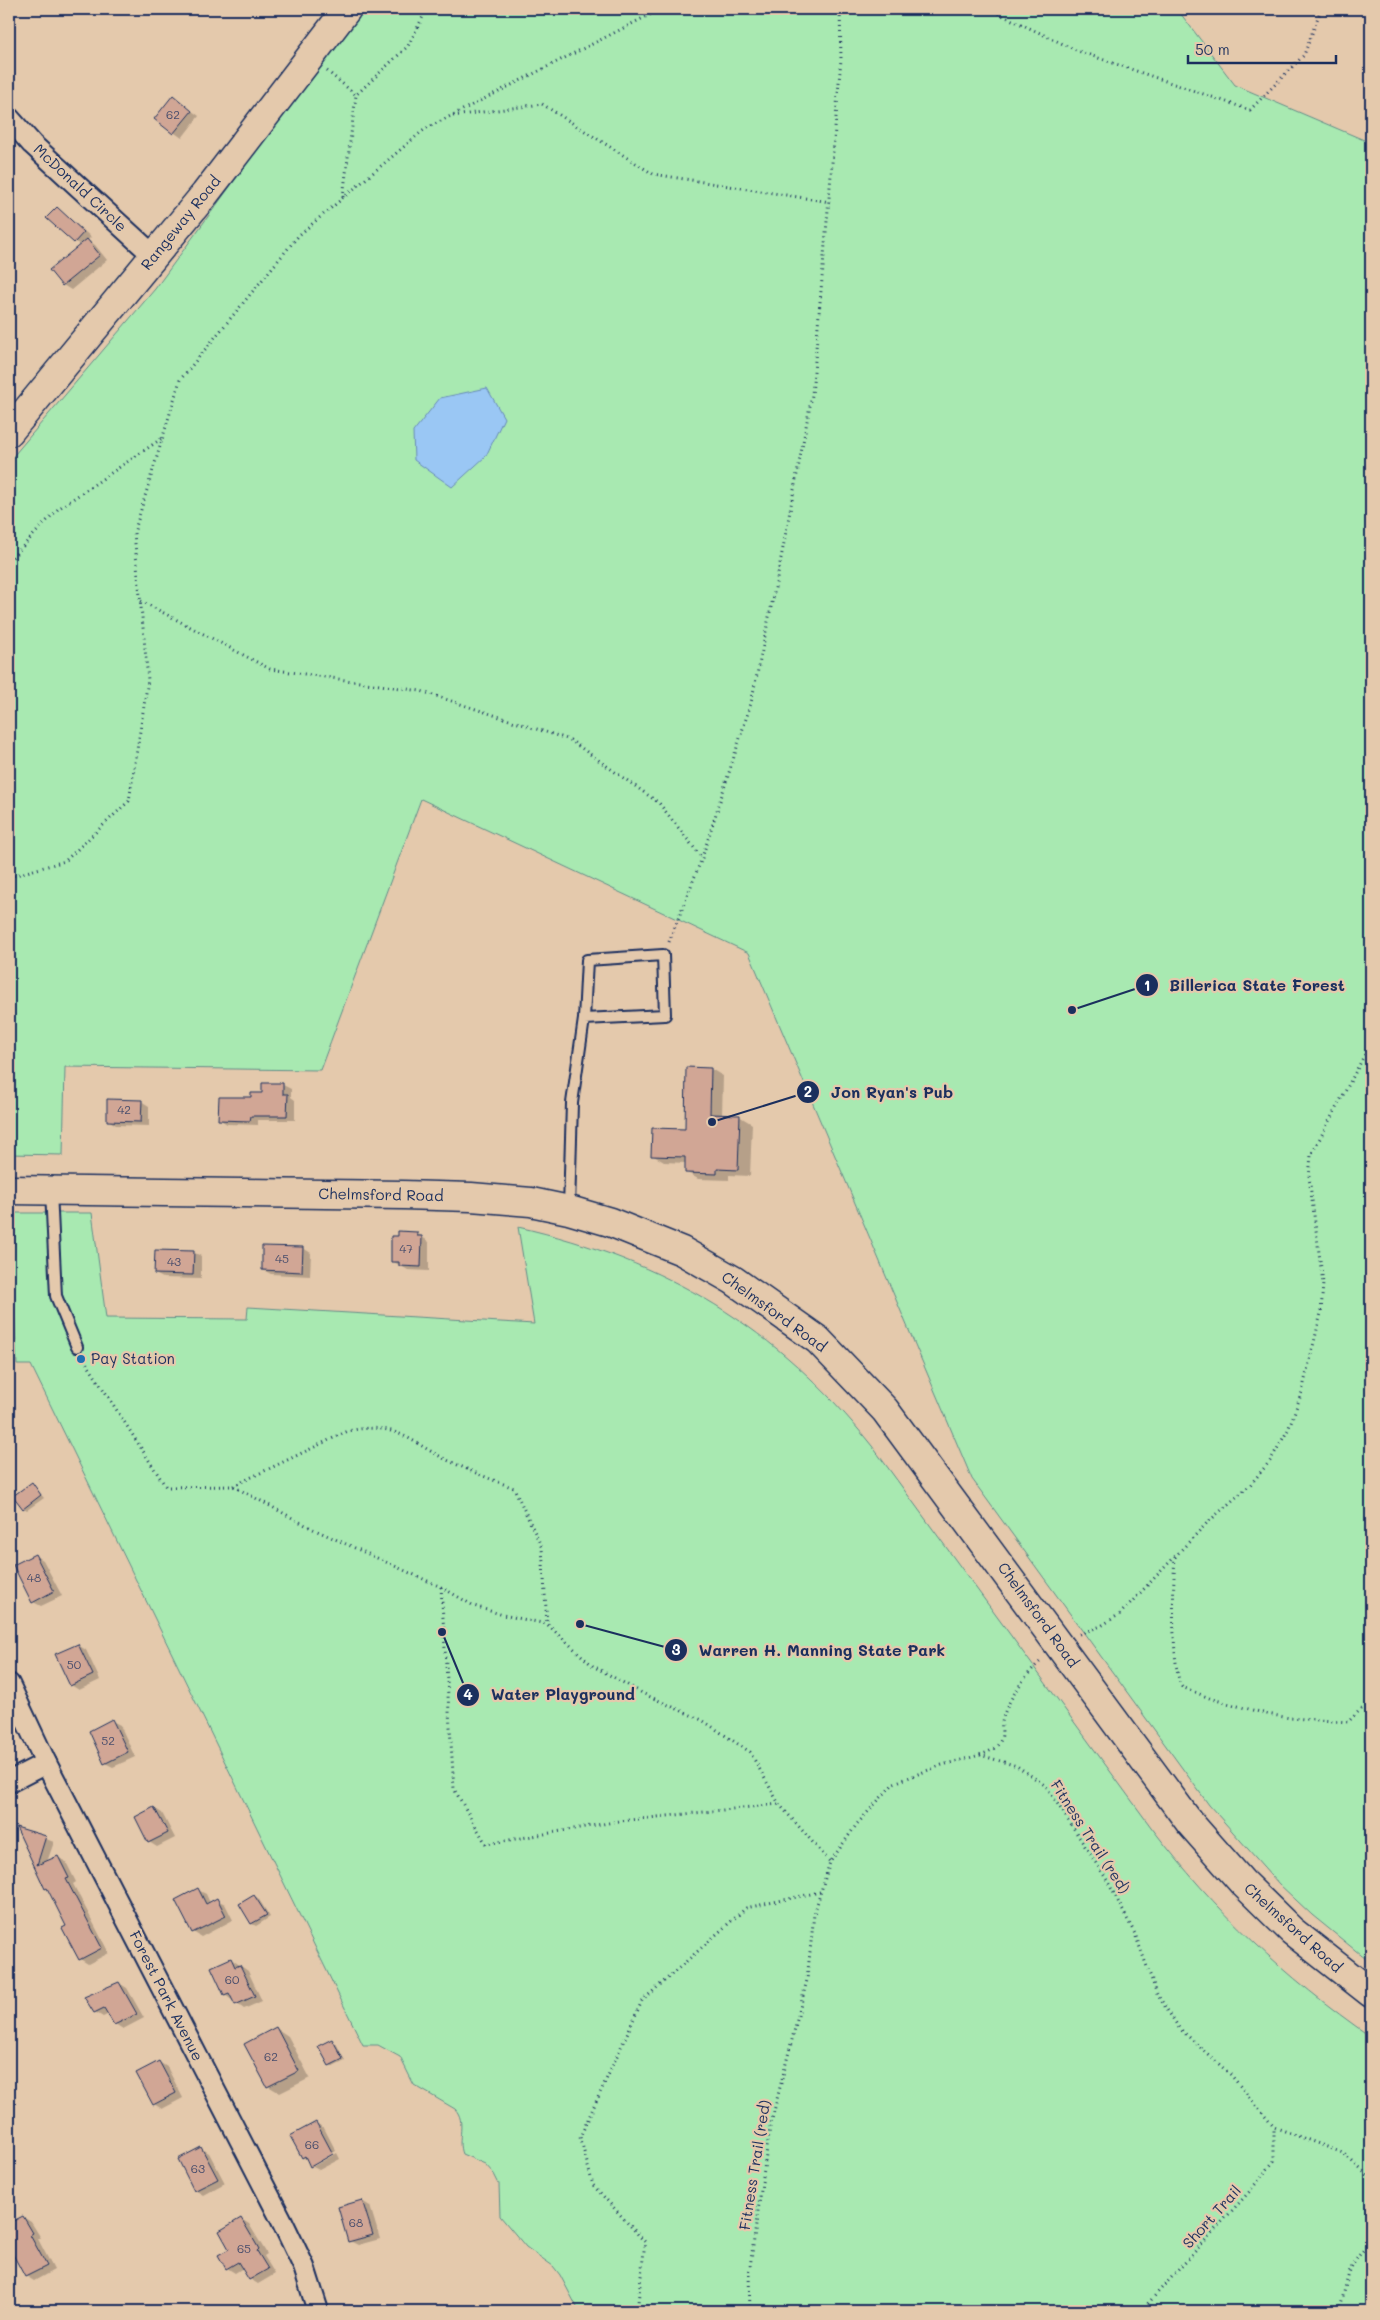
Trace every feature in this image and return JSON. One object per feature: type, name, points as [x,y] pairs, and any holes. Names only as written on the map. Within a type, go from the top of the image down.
[{"type":"main road","name":"Rangeway Road","points":[[9,432],[205,194],[347,9]]},
{"type":"main road","name":"Chelmsford Road","points":[[9,1190],[471,1197],[531,1202],[569,1210],[646,1235],[682,1251],[733,1280],[818,1340],[885,1410],[1190,1823],[1242,1882],[1292,1931],[1371,1994]]},
{"type":"street","name":"McDonald Circle","points":[[9,118],[32,144],[154,256]]},
{"type":"street","name":"Forest Park Avenue","points":[[9,1684],[46,1763],[281,2219],[304,2267],[318,2311]]},
{"type":"street","points":[[9,1782],[46,1763]]},
{"type":"lane","points":[[569,1210],[572,1104],[584,1018],[587,960],[663,956],[665,1015],[584,1018]]},
{"type":"lane","points":[[51,1190],[56,1296],[77,1347]]},
{"type":"path","points":[[342,199],[356,95],[408,46],[427,9]]},
{"type":"path","points":[[9,877],[65,861],[129,801],[148,680],[134,533],[180,380],[299,235],[425,129],[661,9]]},
{"type":"path","points":[[663,956],[702,858],[751,703],[812,395],[841,59],[840,9]]},
{"type":"path","points":[[989,9],[1078,51],[1250,110],[1304,54],[1321,9]]},
{"type":"path","points":[[310,58],[356,95]]},
{"type":"path","points":[[450,116],[542,104],[653,174],[830,202]]},
{"type":"path","points":[[9,561],[58,509],[162,438]]},
{"type":"path","points":[[140,601],[270,669],[420,691],[570,740],[659,803],[702,858]]},
{"type":"path","points":[[980,1755],[994,1749],[1001,1738],[1002,1722],[1008,1705],[1031,1669],[1081,1632],[1101,1626],[1120,1614],[1207,1523],[1250,1485],[1270,1461],[1288,1430],[1302,1392],[1321,1313],[1323,1284],[1309,1176],[1311,1155],[1371,1043]]},
{"type":"path","points":[[77,1347],[166,1487],[233,1486],[348,1431],[368,1427],[404,1434],[443,1458],[514,1488],[542,1548],[547,1624]]},
{"type":"path","points":[[233,1486],[313,1529],[442,1587],[474,1606],[503,1615],[547,1624],[593,1666],[644,1694],[702,1720],[750,1752],[779,1804],[830,1862]]},
{"type":"path","points":[[1175,1556],[1172,1599],[1176,1674],[1182,1687],[1212,1699],[1290,1718],[1348,1722],[1360,1710],[1371,1704]]},
{"type":"path","points":[[442,1587],[454,1790],[486,1844],[620,1821],[779,1804]]},
{"type":"path","name":"Fitness Trail (red)","points":[[750,2311],[749,2274],[770,2127],[807,1980],[814,1914],[830,1862],[857,1824],[894,1783],[942,1765],[980,1755],[1017,1766],[1046,1786],[1107,1880],[1135,1934],[1157,1994],[1179,2028],[1231,2075],[1274,2126],[1343,2153],[1371,2179]]},
{"type":"path","points":[[637,2311],[645,2242],[593,2185],[580,2137],[642,2001],[746,1908],[821,1892]]},
{"type":"path","name":"Short Trail","points":[[1141,2311],[1249,2192],[1274,2161],[1274,2126]]},
{"type":"path","points":[[1339,2311],[1347,2274],[1355,2258],[1371,2242]]},
{"type":"green space","points":[[360,9],[1177,9],[1235,85],[1371,143],[1371,1963],[1312,1915],[1279,1884],[1209,1805],[972,1479],[749,953],[421,799],[320,1070],[65,1067],[63,1155],[9,1154],[9,461],[155,289]]},
{"type":"green space","points":[[9,1213],[92,1213],[106,1318],[247,1319],[248,1307],[534,1324],[518,1227],[572,1241],[622,1259],[670,1280],[715,1305],[757,1334],[798,1367],[836,1404],[872,1446],[1175,1858],[1226,1915],[1280,1966],[1309,1991],[1371,2037],[1371,2311],[579,2311],[560,2275],[553,2266],[526,2247],[500,2216],[499,2184],[494,2174],[485,2164],[462,2154],[460,2148],[461,2125],[455,2109],[414,2085],[400,2057],[378,2045],[363,2045],[31,1365],[17,1365]]},
{"type":"water","points":[[487,388],[504,418],[486,456],[452,487],[414,460],[413,432],[440,398]]},
{"type":"building","points":[[173,95],[192,111],[173,134],[154,119]]},
{"type":"building","points":[[57,207],[84,232],[74,243],[46,218]]},
{"type":"building","points":[[87,239],[100,255],[62,286],[49,270]]},
{"type":"building","points":[[686,1067],[711,1068],[710,1114],[740,1115],[738,1170],[717,1169],[717,1174],[685,1173],[685,1157],[651,1156],[652,1128],[685,1129]]},
{"type":"building","points":[[262,1083],[283,1083],[283,1094],[288,1094],[287,1116],[251,1116],[250,1121],[218,1120],[219,1097],[251,1097],[251,1093],[262,1093]]},
{"type":"building","points":[[107,1099],[142,1100],[141,1122],[107,1121]]},
{"type":"building","points":[[398,1231],[417,1232],[417,1236],[422,1236],[421,1267],[399,1266],[399,1262],[391,1262],[391,1236],[398,1236]]},
{"type":"building","points":[[262,1246],[303,1247],[302,1272],[262,1270]]},
{"type":"building","points":[[155,1250],[194,1251],[193,1275],[154,1274]]},
{"type":"building","points":[[32,1482],[41,1495],[23,1509],[13,1496]]},
{"type":"building","points":[[35,1554],[54,1591],[32,1603],[13,1565]]},
{"type":"building","points":[[78,1644],[93,1675],[70,1686],[55,1654]]},
{"type":"building","points":[[112,1719],[128,1752],[104,1764],[89,1731]]},
{"type":"building","points":[[154,1807],[168,1833],[148,1843],[135,1817]]},
{"type":"building","points":[[16,1827],[46,1836],[37,1865],[58,1856],[69,1878],[66,1879],[102,1948],[79,1960],[62,1928],[66,1926],[47,1888],[45,1889]]},
{"type":"building","points":[[198,1888],[206,1904],[217,1898],[226,1916],[192,1933],[175,1900]]},
{"type":"building","points":[[254,1895],[267,1915],[251,1924],[239,1904]]},
{"type":"building","points":[[231,1958],[235,1967],[240,1965],[255,1996],[235,2005],[229,1993],[224,1995],[211,1967]]},
{"type":"building","points":[[119,1982],[137,2014],[114,2025],[104,2008],[94,2013],[84,1997]]},
{"type":"building","points":[[276,2027],[299,2071],[267,2087],[244,2044]]},
{"type":"building","points":[[332,2039],[343,2059],[329,2066],[318,2046]]},
{"type":"building","points":[[159,2061],[176,2093],[153,2105],[136,2073]]},
{"type":"building","points":[[316,2122],[333,2154],[310,2167],[305,2156],[302,2158],[290,2136]]},
{"type":"building","points":[[201,2147],[218,2179],[194,2191],[178,2159]]},
{"type":"building","points":[[362,2200],[373,2235],[348,2242],[338,2207]]},
{"type":"building","points":[[23,2216],[33,2233],[30,2235],[47,2266],[25,2277],[9,2247],[9,2223]]},
{"type":"building","points":[[241,2218],[268,2269],[249,2280],[238,2262],[226,2269],[218,2255],[229,2249],[219,2231]]},
{"type":"place","name":"Billerica State Forest","points":[[1072,1010]]},
{"type":"place","name":"Jon Ryan's Pub","points":[[712,1122]]},
{"type":"place","name":"Pay Station","points":[[81,1359]]},
{"type":"place","name":"Warren H. Manning State Park","points":[[580,1624]]},
{"type":"place","name":"Water Playground","points":[[442,1632]]}]
